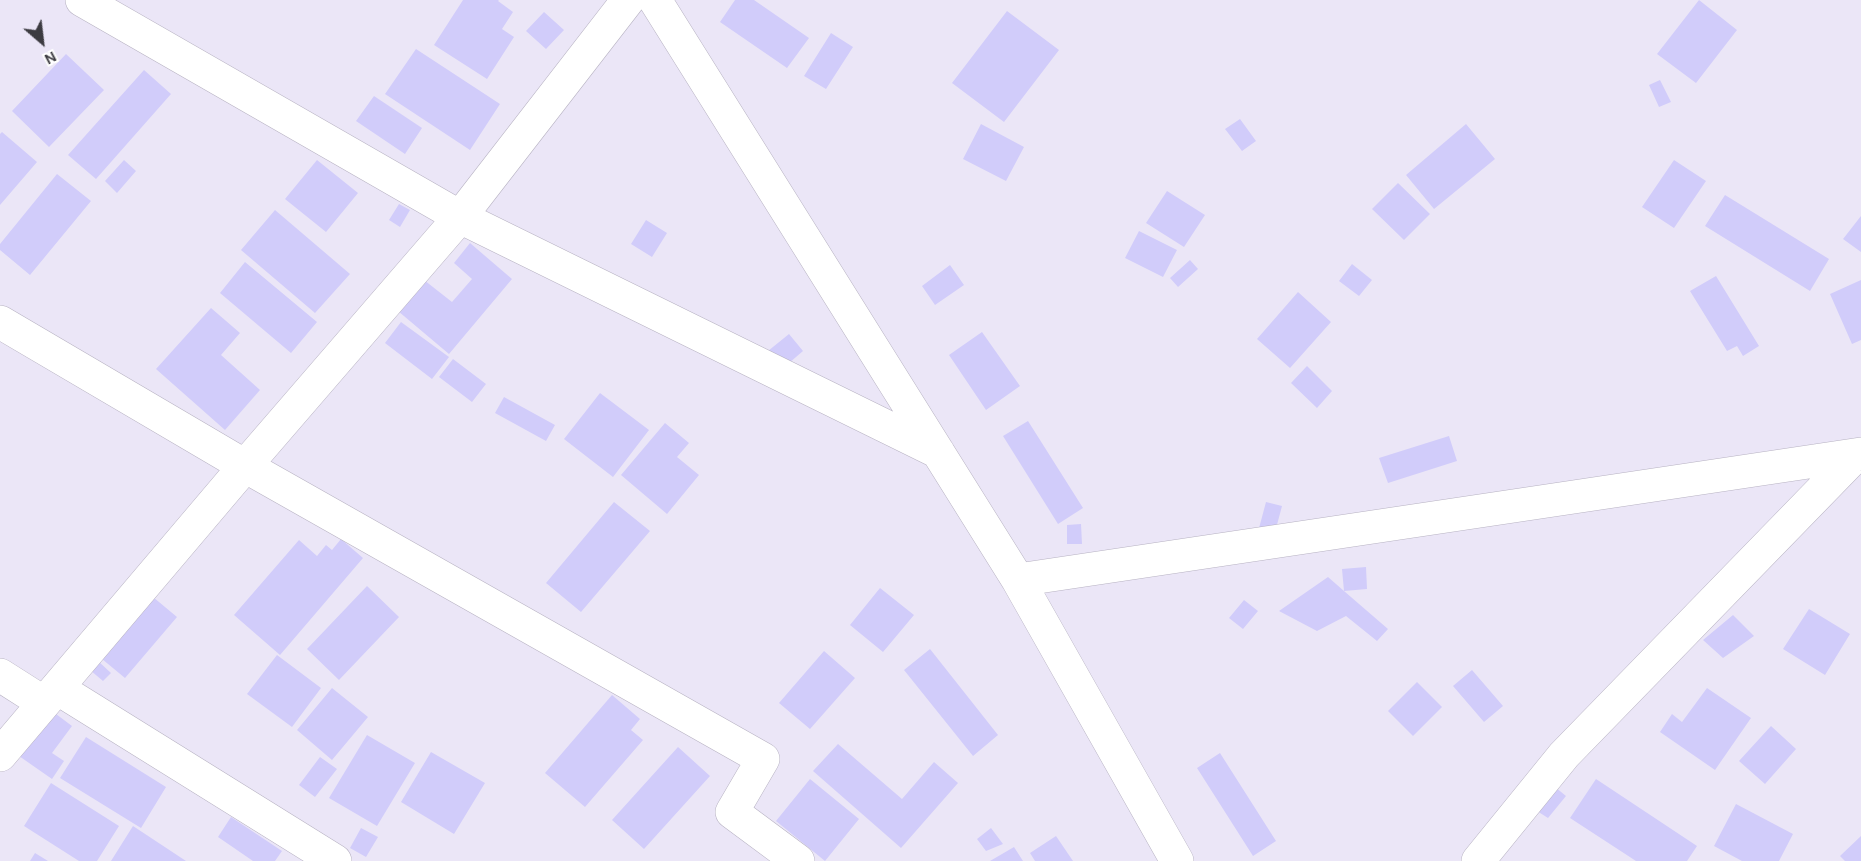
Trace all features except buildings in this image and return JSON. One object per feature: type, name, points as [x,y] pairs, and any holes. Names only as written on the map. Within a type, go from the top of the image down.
[{"type":"street","points":[[82,0],[460,217],[938,452]]},
{"type":"street","points":[[0,755],[460,217],[628,0]]},
{"type":"street","points":[[655,0],[1018,580],[1177,861]]},
{"type":"street","points":[[0,322],[245,466],[764,759],[732,812],[798,861]]},
{"type":"street","points":[[1018,580],[1858,454]]},
{"type":"street","points":[[1479,861],[1564,755],[1858,454]]},
{"type":"street","points":[[0,675],[51,695],[328,859]]}]
